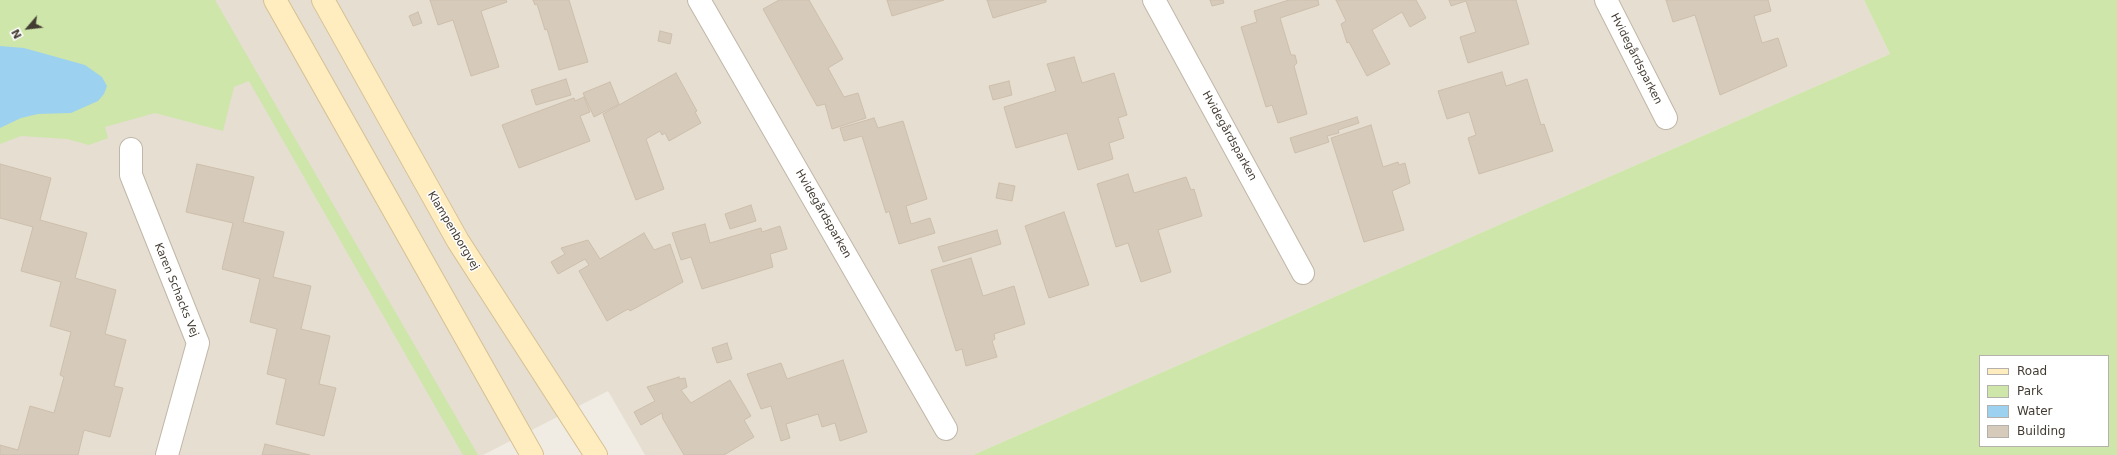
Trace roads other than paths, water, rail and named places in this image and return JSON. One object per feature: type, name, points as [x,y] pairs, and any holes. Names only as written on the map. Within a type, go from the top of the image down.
[{"type":"street","points":[[275,0],[532,455]]},
{"type":"street","name":"Klampenborgvej","points":[[323,0],[458,242],[596,455]]},
{"type":"street","name":"Hvidegårdsparken","points":[[699,0],[946,429]]},
{"type":"street","name":"Hvidegårdsparken","points":[[1154,0],[1303,273]]},
{"type":"street","name":"Hvidegårdsparken","points":[[1606,0],[1666,118]]},
{"type":"street","name":"Karen Schacks Vej","points":[[131,149],[130,175],[198,343],[167,455]]},
{"type":"water","points":[[0,46],[24,48],[85,65],[102,77],[107,86],[104,94],[98,101],[71,113],[38,114],[21,118],[0,128]]}]
